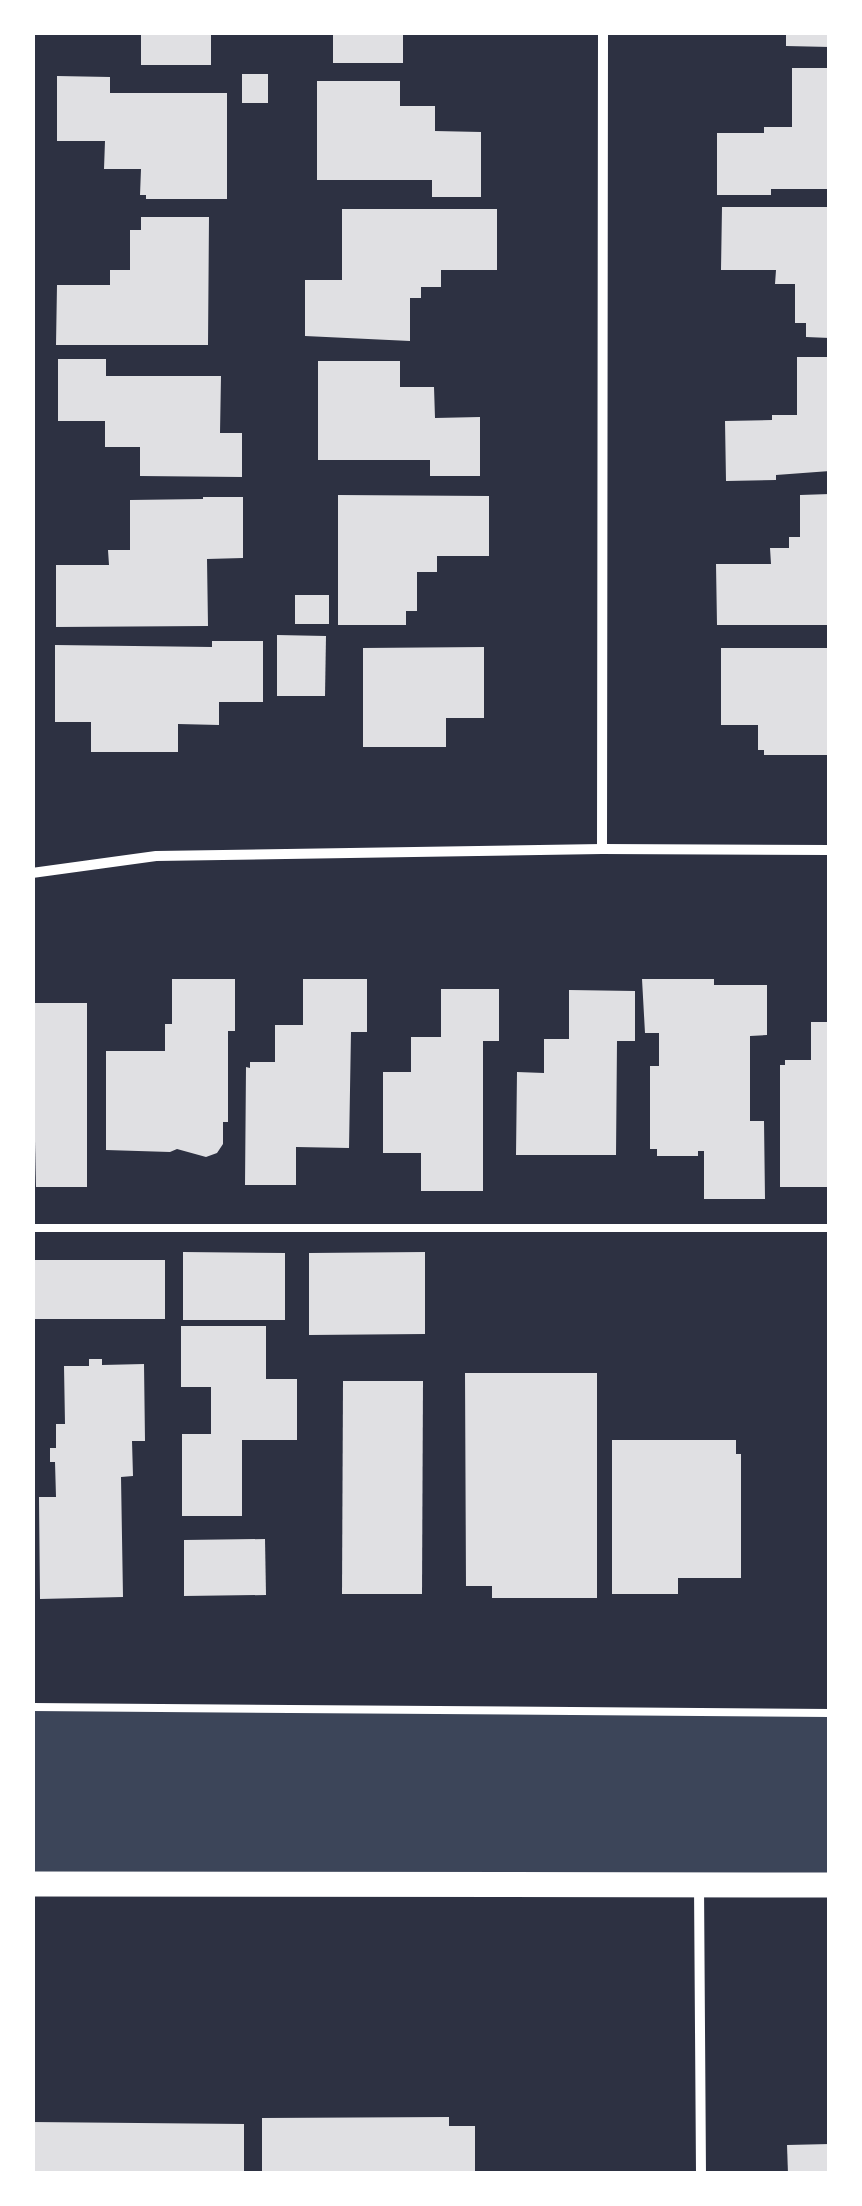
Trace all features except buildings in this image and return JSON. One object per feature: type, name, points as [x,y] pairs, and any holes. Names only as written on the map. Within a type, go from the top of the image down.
[{"type":"main road","points":[[32,1884],[830,1885]]},
{"type":"street","points":[[602,32],[602,849]]},
{"type":"street","points":[[32,873],[156,856],[602,849],[830,850]]},
{"type":"street","points":[[699,1885],[700,2174]]},
{"type":"lane","points":[[32,1228],[830,1228]]},
{"type":"lane","points":[[32,1707],[830,1713]]},
{"type":"shaded area","points":[[33,1708],[829,1714],[829,1885],[33,1884]]}]
